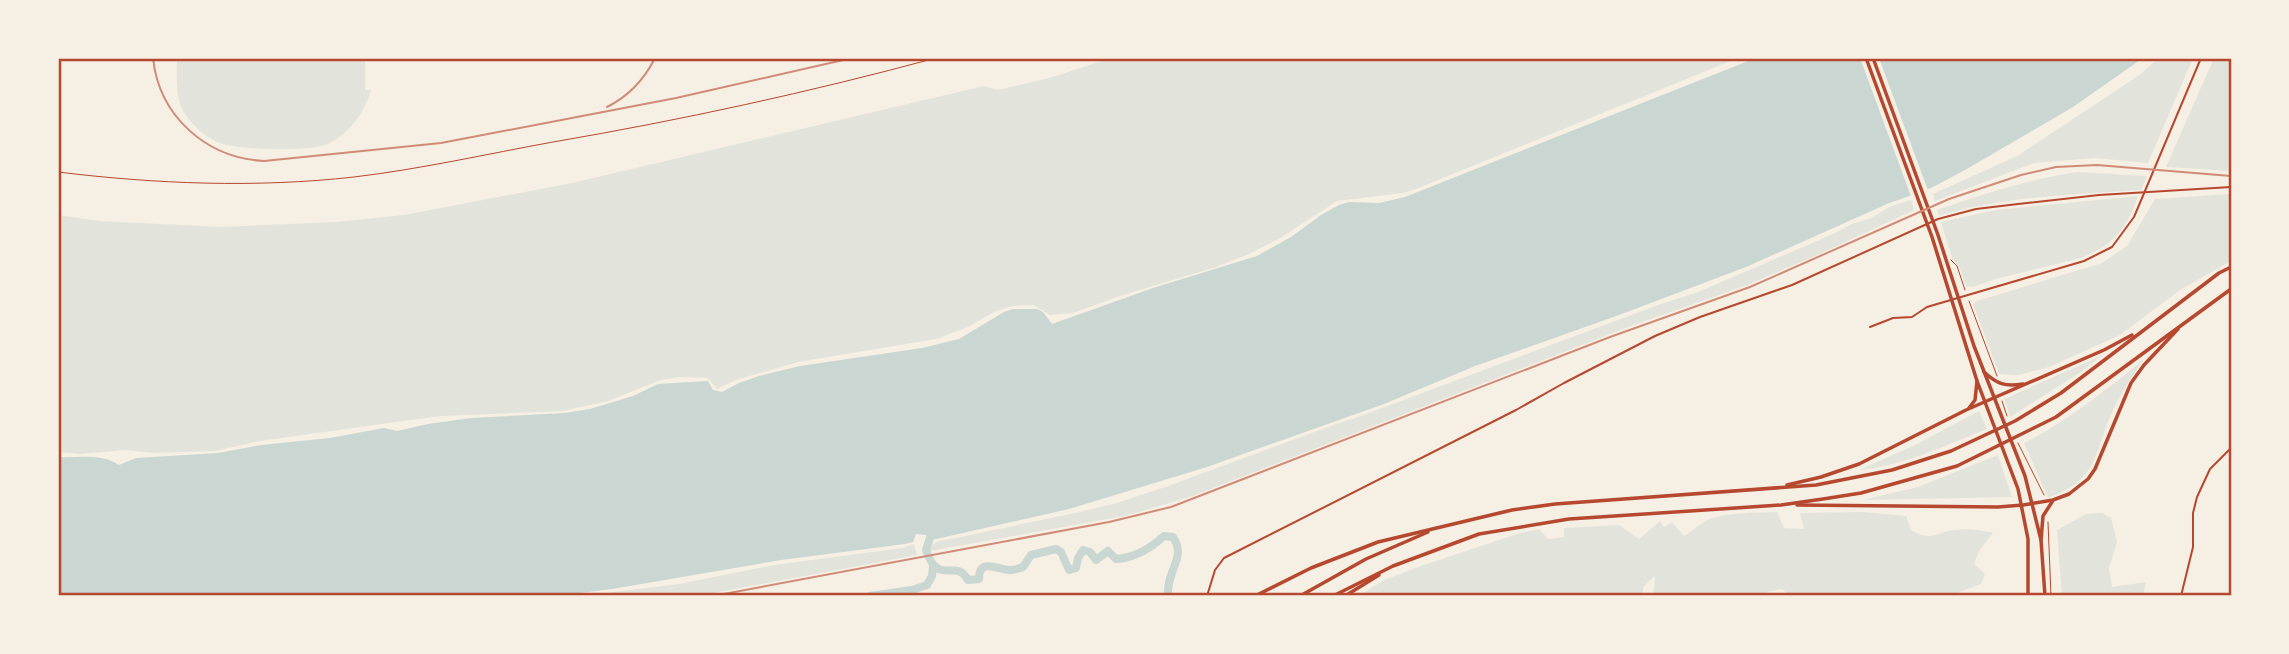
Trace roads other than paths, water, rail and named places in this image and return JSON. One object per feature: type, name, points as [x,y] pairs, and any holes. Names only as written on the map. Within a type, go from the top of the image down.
[{"type":"main road","points":[[1866,58],[1932,237],[1977,381],[2015,477],[2023,505],[2028,543],[2028,596]]},
{"type":"main road","points":[[1873,58],[1938,235],[1984,372],[2025,477],[2041,540],[2045,596]]},
{"type":"main road","points":[[1255,596],[1339,556],[1406,535],[1512,510],[1547,505],[1816,485],[1892,470],[1951,451],[2015,421],[2071,386],[2140,331],[2231,267]]},
{"type":"main road","points":[[1333,596],[1393,566],[1479,534],[1535,523],[1781,505],[1861,493],[1916,480],[1957,466],[2056,418],[2231,289]]},
{"type":"main road","points":[[1781,505],[1998,507],[2033,504],[2069,494],[2088,479],[2102,456],[2118,410],[2131,383],[2144,365],[2189,318]]},
{"type":"main road","points":[[1777,487],[1821,477],[1858,464],[1966,410],[2104,350],[2140,331]]},
{"type":"main road","points":[[1984,372],[1993,381],[2003,385],[2032,382]]},
{"type":"main road","points":[[1966,410],[1975,400],[1977,381]]},
{"type":"main road","points":[[2041,540],[2043,516],[2053,500]]},
{"type":"main road","points":[[1300,596],[1366,559],[1440,528]]},
{"type":"main road","points":[[1345,596],[1393,566]]},
{"type":"street","points":[[1870,327],[1894,318],[1912,317],[1927,307],[2084,261],[2112,247],[2134,217],[2201,58]]},
{"type":"street","points":[[1206,596],[1215,570],[1224,558],[1504,416],[1621,353],[1687,322],[1792,285],[1938,219],[1976,209],[2099,195],[2231,187]]},
{"type":"street","points":[[2181,596],[2193,547],[2193,513],[2197,497],[2210,469],[2231,448]]},
{"type":"lane","points":[[58,172],[186,183],[279,182],[354,177],[411,169],[650,124],[799,92],[936,58]]},
{"type":"waterway","points":[[927,530],[931,535],[926,550],[931,561],[942,570],[958,571],[968,580],[979,579],[982,568],[986,566],[1016,569],[1023,567],[1031,555],[1056,549],[1061,552],[1069,570],[1076,568],[1083,550],[1090,552],[1096,560],[1108,551],[1116,559],[1130,557],[1154,545],[1164,536],[1173,537],[1178,551],[1168,596]]},
{"type":"waterway","points":[[870,596],[927,585],[933,566]]},
{"type":"railway","points":[[153,58],[157,79],[165,98],[175,115],[189,130],[223,152],[264,161],[441,143],[676,98],[852,58]]},
{"type":"railway","points":[[607,107],[635,87],[655,58]]},
{"type":"railway","points":[[713,596],[1109,522],[1171,507],[1610,337],[1750,287],[1949,199],[2021,175],[2056,167],[2097,165],[2231,176]]}]
